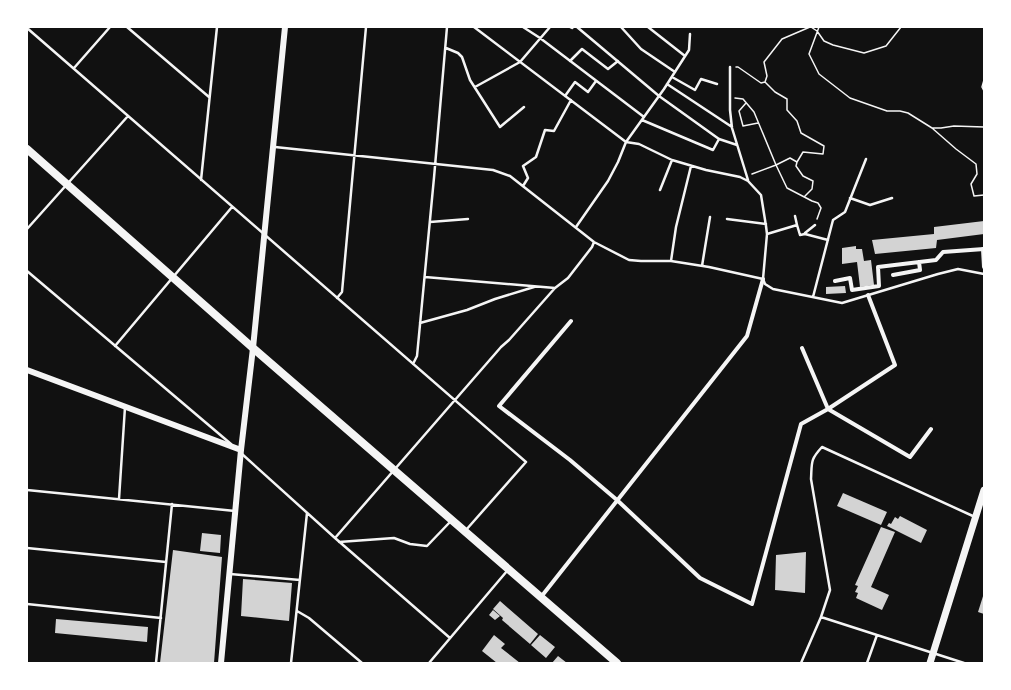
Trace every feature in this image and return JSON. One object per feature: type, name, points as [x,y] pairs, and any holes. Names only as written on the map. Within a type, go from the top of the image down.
[{"type":"main road","points":[[27,149],[253,348],[617,663]]},
{"type":"main road","points":[[930,663],[984,490]]},
{"type":"street","points":[[221,663],[236,511],[239,451],[253,348],[285,27]]},
{"type":"street","points":[[835,281],[850,278],[852,290],[879,286],[878,267],[936,260],[943,252],[983,249],[984,267]]},
{"type":"street","points":[[894,276],[920,270],[919,262]]},
{"type":"street","points":[[541,597],[747,336],[763,278]]},
{"type":"street","points":[[571,322],[499,406],[570,460],[617,500],[700,578],[752,604],[801,424],[828,409],[895,365],[868,295]]},
{"type":"street","points":[[802,348],[828,409],[910,457],[932,429]]},
{"type":"street","points":[[27,370],[239,451]]},
{"type":"lane","points":[[74,68],[110,27]]},
{"type":"lane","points":[[127,27],[210,97]]},
{"type":"lane","points":[[201,180],[217,27]]},
{"type":"lane","points":[[337,298],[342,292],[366,27]]},
{"type":"lane","points":[[413,364],[416,356],[425,277],[448,27]]},
{"type":"lane","points":[[474,27],[626,142],[639,144],[672,160],[706,170],[740,177],[748,181],[761,195],[767,234],[763,278],[765,284],[773,290],[842,303],[958,269],[984,274]]},
{"type":"lane","points":[[524,27],[644,117]]},
{"type":"lane","points":[[475,87],[520,62],[550,27]]},
{"type":"lane","points":[[577,27],[659,96],[719,139],[737,145]]},
{"type":"lane","points":[[621,27],[641,49],[675,72]]},
{"type":"lane","points":[[648,27],[685,56]]},
{"type":"lane","points":[[27,28],[526,462],[465,531]]},
{"type":"lane","points":[[576,228],[608,181],[626,142],[659,96],[689,50],[690,34]]},
{"type":"lane","points":[[446,48],[458,53],[462,58],[470,80],[500,127],[524,106]]},
{"type":"lane","points":[[570,61],[582,49],[608,69],[618,61]]},
{"type":"lane","points":[[730,67],[730,110],[732,128],[748,181]]},
{"type":"lane","points":[[672,77],[695,90],[701,79],[717,84]]},
{"type":"lane","points":[[565,96],[575,82],[588,92],[596,81]]},
{"type":"lane","points":[[667,84],[732,128]]},
{"type":"lane","points":[[523,186],[528,178],[523,166],[536,157],[545,130],[554,131],[571,100]]},
{"type":"lane","points":[[27,229],[128,116]]},
{"type":"lane","points":[[642,120],[714,150],[719,139]]},
{"type":"lane","points":[[273,146],[493,170],[510,176],[594,242],[629,260],[671,261],[763,278]]},
{"type":"lane","points":[[813,297],[833,220],[845,212],[866,159]]},
{"type":"lane","points":[[660,190],[672,160]]},
{"type":"lane","points":[[671,261],[681,203],[691,166]]},
{"type":"lane","points":[[850,198],[870,204],[892,198]]},
{"type":"lane","points":[[115,346],[232,207]]},
{"type":"lane","points":[[795,216],[800,235],[805,234],[828,240]]},
{"type":"lane","points":[[702,266],[710,217]]},
{"type":"lane","points":[[430,222],[468,219]]},
{"type":"lane","points":[[727,219],[766,224]]},
{"type":"lane","points":[[767,234],[797,225]]},
{"type":"lane","points":[[805,234],[815,225]]},
{"type":"lane","points":[[335,538],[501,347],[555,288],[568,278],[592,247],[594,242]]},
{"type":"lane","points":[[27,271],[239,451],[339,542],[450,638]]},
{"type":"lane","points":[[425,277],[555,288]]},
{"type":"lane","points":[[420,323],[467,310],[536,286]]},
{"type":"lane","points":[[119,499],[125,407]]},
{"type":"lane","points":[[801,663],[821,617],[830,590],[811,479],[812,461],[815,454],[822,447],[976,517]]},
{"type":"lane","points":[[27,490],[236,511]]},
{"type":"lane","points":[[156,663],[172,504]]},
{"type":"lane","points":[[291,663],[307,513]]},
{"type":"lane","points":[[339,542],[394,538],[410,544],[427,546],[452,520]]},
{"type":"lane","points":[[27,548],[166,562]]},
{"type":"lane","points":[[428,663],[508,569]]},
{"type":"lane","points":[[229,574],[300,580]]},
{"type":"lane","points":[[27,604],[160,618]]},
{"type":"lane","points":[[296,611],[309,618],[362,663]]},
{"type":"lane","points":[[821,617],[964,663]]},
{"type":"lane","points":[[867,663],[877,635]]},
{"type":"path","points":[[765,82],[767,76],[764,62],[782,39],[810,27],[817,31],[824,41],[864,53],[886,46],[901,27]]},
{"type":"path","points":[[819,27],[809,54],[819,74],[850,98],[887,111],[900,111],[908,113],[932,128],[976,164],[977,174],[971,184],[974,196],[984,195]]},
{"type":"path","points":[[730,67],[738,67],[761,83],[765,82],[775,92],[787,99],[787,110],[797,121],[801,133],[824,146],[823,154],[803,152],[796,166],[803,176],[813,181],[812,189],[805,197]]},
{"type":"path","points":[[984,80],[982,87],[984,91]]},
{"type":"path","points":[[730,97],[743,99],[754,112],[787,188],[818,203],[821,208],[815,225]]},
{"type":"path","points":[[746,103],[738,111],[743,126],[758,123]]},
{"type":"path","points":[[932,128],[954,126],[984,127]]},
{"type":"path","points":[[746,176],[790,158],[798,162]]},
{"type":"building","points":[[984,221],[984,234],[937,240],[936,248],[875,254],[872,240],[934,234],[934,227]]},
{"type":"building","points":[[856,246],[856,249],[862,249],[864,261],[871,260],[874,285],[860,287],[857,262],[842,264],[842,248]]},
{"type":"building","points":[[845,286],[846,293],[826,294],[826,287]]},
{"type":"building","points":[[843,493],[887,512],[881,525],[837,506]]},
{"type":"building","points":[[900,516],[927,530],[921,543],[887,526],[889,523],[891,524],[895,517],[898,519]]},
{"type":"building","points":[[881,527],[895,532],[871,587],[889,595],[882,610],[856,598],[858,593],[855,592],[858,586],[855,585]]},
{"type":"building","points":[[202,533],[221,535],[220,553],[200,551]]},
{"type":"building","points":[[173,550],[222,557],[214,663],[160,663]]},
{"type":"building","points":[[806,552],[805,593],[775,590],[776,555]]},
{"type":"building","points":[[243,579],[292,583],[289,621],[241,616]]},
{"type":"building","points":[[984,593],[984,614],[978,612]]},
{"type":"building","points":[[500,601],[538,634],[530,644],[502,620],[503,618],[493,609]]},
{"type":"building","points":[[493,610],[500,616],[495,620],[489,615]]},
{"type":"building","points":[[56,619],[148,627],[147,642],[55,633]]},
{"type":"building","points":[[494,635],[505,644],[501,648],[520,663],[497,663],[482,651]]},
{"type":"building","points":[[540,635],[555,647],[546,658],[531,645]]},
{"type":"building","points":[[558,656],[567,663],[552,663]]}]
